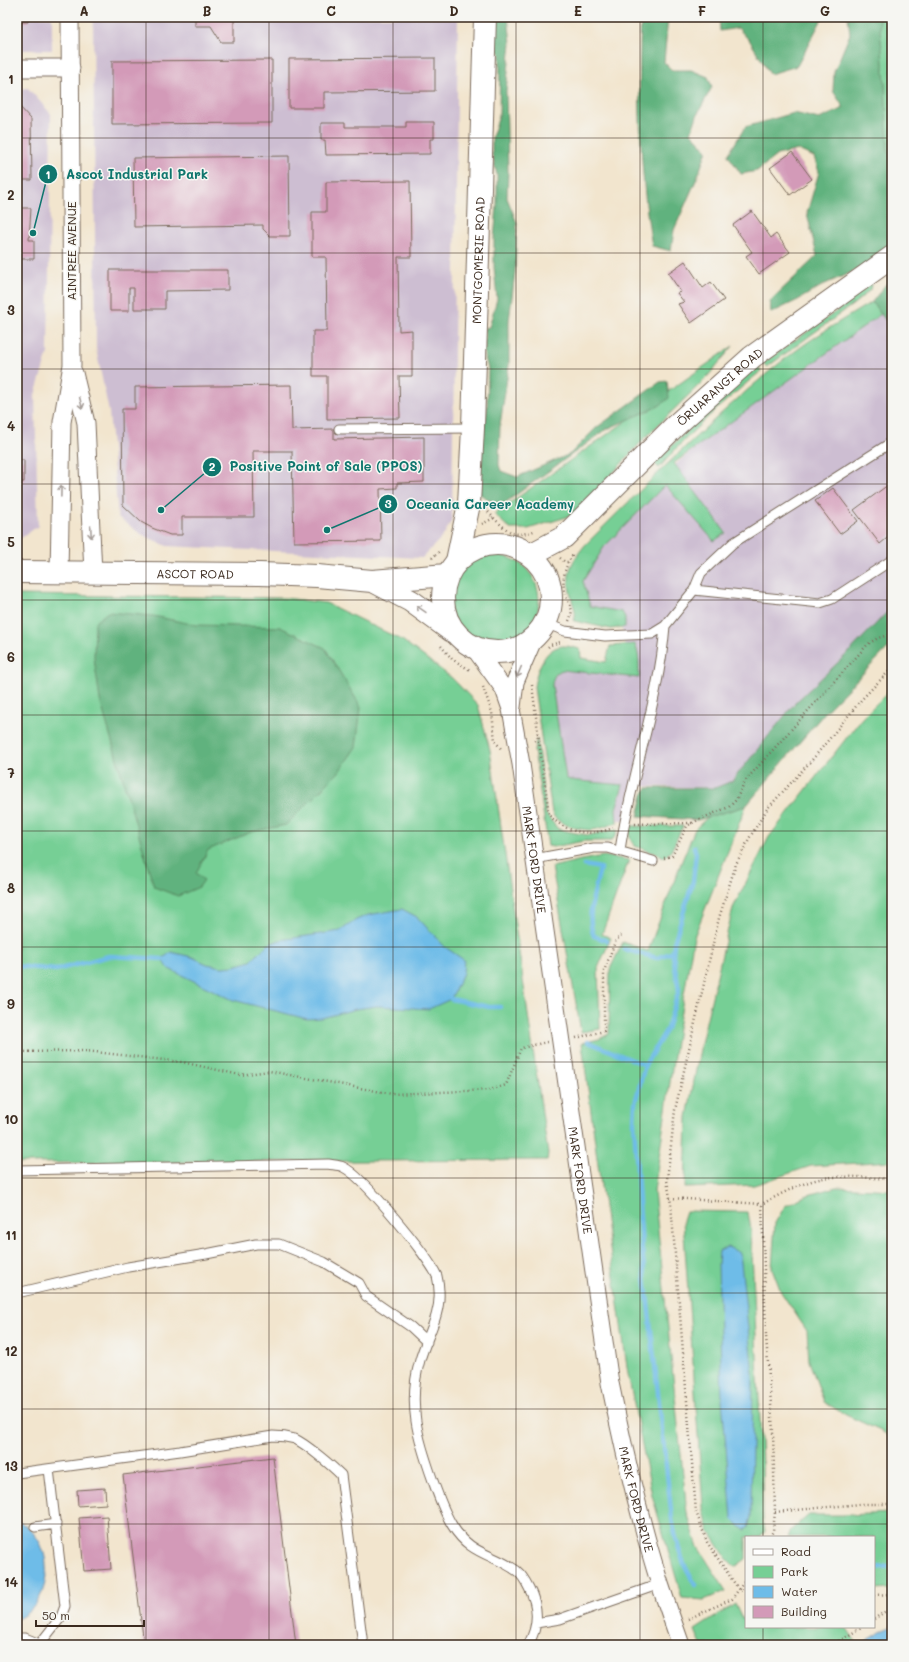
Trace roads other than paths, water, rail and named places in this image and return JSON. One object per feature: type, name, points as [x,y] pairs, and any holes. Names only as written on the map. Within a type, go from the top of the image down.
[{"type":"street","name":"AINTREE AVENUE","points":[[59,572],[62,422],[72,365],[70,17]]},
{"type":"street","name":"MONTGOMERIE ROAD","points":[[485,17],[474,428],[477,506],[488,545]]},
{"type":"street","points":[[17,68],[70,68]]},
{"type":"street","name":"ŌRUARANGI ROAD","points":[[530,555],[564,537],[646,454],[727,378],[752,357],[892,256]]},
{"type":"street","name":"AINTREE AVENUE","points":[[72,365],[86,423],[93,572]]},
{"type":"street","name":"MONTGOMERIE ROAD","points":[[449,562],[477,506]]},
{"type":"street","name":"ŌRUARANGI ROAD","points":[[546,575],[564,537]]},
{"type":"street","points":[[488,545],[510,546],[530,555],[539,564],[546,575],[550,587],[551,599],[549,612],[540,631],[522,647],[506,652],[491,653],[475,649],[463,642],[445,636],[442,594],[449,562],[471,550],[488,545]]},
{"type":"street","name":"ASCOT ROAD","points":[[17,572],[317,576],[372,581],[449,562]]},
{"type":"street","name":"ASCOT ROAD","points":[[372,581],[411,601],[445,636]]},
{"type":"street","name":"MARK FORD DRIVE","points":[[511,709],[515,682],[540,631]]},
{"type":"street","name":"MARK FORD DRIVE","points":[[475,649],[504,689],[511,709],[522,771],[610,1383],[628,1466],[660,1584],[681,1645]]},
{"type":"lane","points":[[340,429],[474,428]]},
{"type":"lane","points":[[540,631],[566,631],[605,636],[652,634],[665,626],[694,590],[701,573],[733,544],[892,442]]},
{"type":"lane","points":[[694,590],[820,603],[832,599],[892,560]]},
{"type":"lane","points":[[620,850],[624,824],[657,685],[665,626]]},
{"type":"lane","points":[[534,859],[594,848],[608,848],[620,850],[653,861]]},
{"type":"lane","points":[[17,1170],[328,1164],[343,1167],[356,1176],[418,1246],[437,1277],[439,1293],[434,1322],[420,1360],[414,1387],[414,1418],[423,1452],[439,1497],[452,1526],[468,1546],[519,1572],[527,1582],[534,1597],[537,1611],[536,1623],[528,1645]]},
{"type":"lane","points":[[17,1293],[128,1267],[256,1244],[279,1244],[324,1262],[359,1283],[366,1296],[411,1327],[427,1342]]},
{"type":"lane","points":[[17,1473],[273,1436],[297,1440],[333,1467],[341,1475],[363,1645]]},
{"type":"lane","points":[[39,1645],[61,1617],[65,1606],[50,1469]]},
{"type":"lane","points":[[36,1527],[56,1524]]},
{"type":"lane","points":[[536,1623],[560,1619],[660,1584]]},
{"type":"lane","points":[[17,1638],[30,1639],[35,1642],[36,1645]]},
{"type":"water","points":[[402,909],[417,917],[445,947],[464,960],[463,973],[451,999],[429,1009],[377,1006],[356,1009],[322,1018],[307,1019],[233,1000],[169,969],[162,959],[171,952],[192,957],[207,964],[222,967],[234,966],[251,961],[267,945],[280,940],[340,931],[356,920],[368,915]]},
{"type":"water","points":[[728,1247],[740,1253],[753,1374],[751,1517],[748,1528],[744,1530],[732,1519],[722,1400],[718,1265],[719,1251]]},
{"type":"water","points":[[17,1521],[30,1529],[39,1541],[44,1555],[46,1570],[44,1585],[39,1599],[30,1611],[17,1619]]},
{"type":"water","points":[[892,1626],[892,1645],[859,1645]]},
{"type":"waterway","points":[[694,847],[696,853],[693,881],[674,943],[673,956],[679,990],[667,1029],[645,1065],[635,1103],[634,1123],[642,1249],[672,1519],[680,1554],[691,1578],[696,1585]]},
{"type":"waterway","points":[[584,865],[600,868],[592,902],[591,920],[594,936],[607,941]]},
{"type":"waterway","points":[[624,949],[657,958],[673,952]]},
{"type":"waterway","points":[[17,966],[56,970],[109,956],[162,959]]},
{"type":"waterway","points":[[451,999],[489,1007],[500,1007]]},
{"type":"waterway","points":[[588,1042],[645,1065]]},
{"type":"waterway","points":[[875,1568],[892,1566]]},
{"type":"place","name":"Ascot Industrial Park","points":[[33,233]]},
{"type":"place","name":"Positive Point of Sale (PPOS)","points":[[161,510]]},
{"type":"place","name":"Oceania Career Academy","points":[[327,530]]}]
